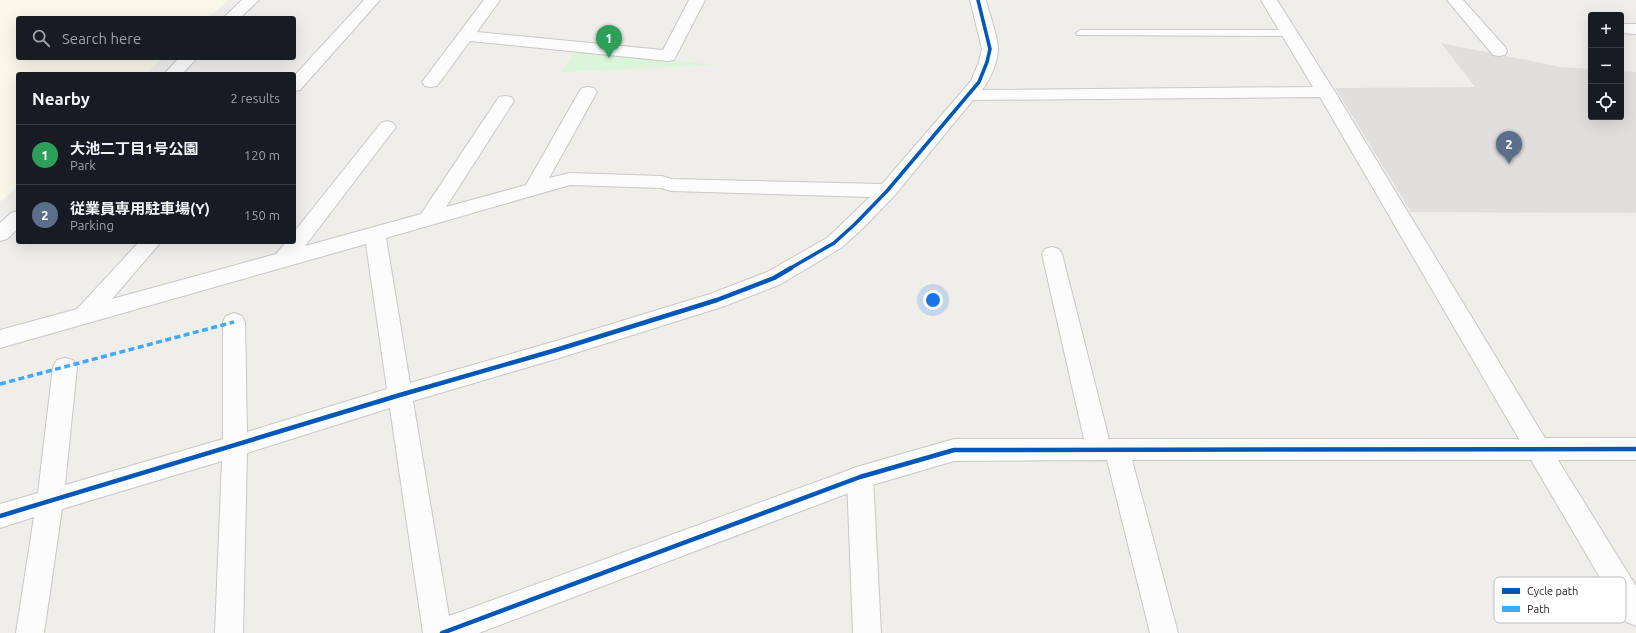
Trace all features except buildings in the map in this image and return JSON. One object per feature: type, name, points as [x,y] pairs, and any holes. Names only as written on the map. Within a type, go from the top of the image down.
[{"type":"street","points":[[233,16],[251,0]]},
{"type":"street","points":[[296,84],[372,0]]},
{"type":"street","points":[[431,82],[492,0]]},
{"type":"street","points":[[466,36],[668,56],[697,0]]},
{"type":"street","points":[[0,516],[400,395],[556,350],[718,300],[774,278],[834,243],[855,224],[887,191],[979,82],[987,62],[990,49],[978,0]]},
{"type":"street","points":[[1269,0],[1326,92],[1537,450],[1615,577]]},
{"type":"street","points":[[1456,0],[1500,51]]},
{"type":"street","points":[[174,72],[187,60]]},
{"type":"street","points":[[532,190],[588,92]]},
{"type":"street","points":[[969,95],[1326,92]]},
{"type":"street","points":[[426,220],[505,101]]},
{"type":"street","points":[[296,243],[387,127]]},
{"type":"street","points":[[0,339],[375,235],[570,179],[662,182],[671,185],[887,191]]},
{"type":"street","points":[[0,234],[16,220]]},
{"type":"street","points":[[375,235],[437,633]]},
{"type":"street","points":[[85,315],[149,244]]},
{"type":"street","points":[[283,260],[296,244]]},
{"type":"street","points":[[1052,254],[1108,450],[1164,633]]},
{"type":"street","points":[[229,633],[235,446],[234,322]]},
{"type":"street","points":[[30,633],[50,501],[65,367]]},
{"type":"street","points":[[442,633],[860,477],[954,450],[1636,449]]},
{"type":"street","points":[[860,477],[867,633]]},
{"type":"street","points":[[1626,596],[1636,612]]},
{"type":"lane","points":[[1081,33],[1290,33]]},
{"type":"shaded area","points":[[0,0],[229,0],[210,16],[16,16],[16,60],[161,60],[147,72],[16,72],[16,188],[0,202]]},
{"type":"shaded area","points":[[1441,43],[1561,67],[1588,69],[1588,120],[1624,120],[1624,71],[1636,72],[1636,213],[1411,212],[1335,88],[1475,87]]},
{"type":"green space","points":[[576,50],[715,65],[562,72]]},
{"type":"marked path","points":[[0,384],[234,322]]},
{"type":"cycle path","points":[[0,516],[400,395],[556,350],[717,300],[774,278],[834,243],[855,224],[887,191],[979,82],[987,62],[990,49],[978,0]]},
{"type":"cycle path","points":[[442,633],[860,477],[954,450],[1636,449]]},
{"type":"place","name":"大池二丁目1号公園","points":[[609,58]]},
{"type":"place","name":"従業員専用駐車場(Y)","points":[[1509,164]]}]
